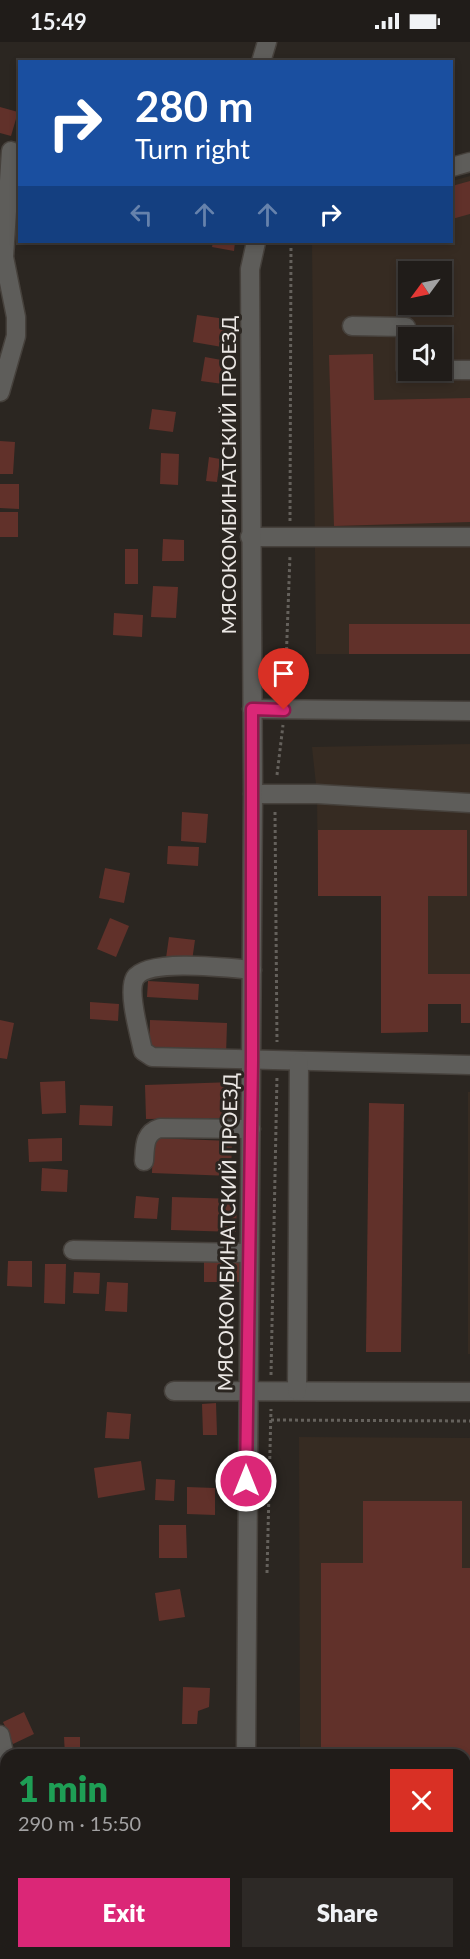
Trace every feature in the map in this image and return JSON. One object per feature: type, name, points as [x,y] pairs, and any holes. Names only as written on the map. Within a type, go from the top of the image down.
[{"type":"street","points":[[262,60],[267,42]]},
{"type":"street","points":[[0,392],[16,336],[16,317],[4,257],[11,151]]},
{"type":"street","points":[[453,166],[470,162]]},
{"type":"street","name":"МЯСОКОМБИНАТСКИЙ ПРОЕЗД","points":[[246,1749],[253,794],[250,269],[256,243]]},
{"type":"street","points":[[352,326],[406,327]]},
{"type":"street","points":[[452,370],[470,370]]},
{"type":"street","points":[[250,537],[290,539],[470,537]]},
{"type":"street","points":[[252,709],[470,711]]},
{"type":"street","points":[[253,794],[275,793],[470,803]]},
{"type":"street","points":[[252,970],[188,966],[151,968],[136,976],[134,981],[135,1011],[143,1051],[152,1057],[470,1065]]},
{"type":"street","points":[[297,1391],[299,1062]]},
{"type":"street","points":[[144,1161],[146,1139],[151,1131],[160,1128],[251,1129]]},
{"type":"street","points":[[72,1250],[249,1253]]},
{"type":"street","points":[[174,1391],[470,1392]]},
{"type":"path","points":[[267,1578],[278,1061],[275,793],[284,710],[290,539],[291,243]]},
{"type":"path","points":[[270,1420],[470,1421]]},
{"type":"shaded area","points":[[470,176],[470,654],[316,654],[312,243],[453,243],[453,181]]},
{"type":"shaded area","points":[[470,744],[470,1023],[461,1023],[461,1004],[428,1004],[428,1032],[381,1033],[381,896],[318,896],[317,794],[312,747]]},
{"type":"shaded area","points":[[468,1092],[470,1092],[470,1354],[468,1354]]},
{"type":"shaded area","points":[[299,1437],[470,1438],[470,1749],[300,1749]]},
{"type":"building","points":[[0,107],[18,112],[11,136],[0,133]]},
{"type":"building","points":[[470,181],[470,214],[453,219],[453,186]]},
{"type":"building","points":[[213,243],[235,243],[234,251],[212,247]]},
{"type":"building","points":[[197,315],[226,319],[222,347],[193,342]]},
{"type":"building","points":[[373,354],[374,400],[470,398],[470,522],[334,526],[329,355]]},
{"type":"building","points":[[205,357],[227,361],[223,384],[201,381]]},
{"type":"building","points":[[152,409],[176,412],[173,432],[149,429]]},
{"type":"building","points":[[0,441],[15,442],[13,474],[0,474]]},
{"type":"building","points":[[161,453],[179,454],[178,485],[160,484]]},
{"type":"building","points":[[209,457],[220,459],[217,482],[206,481]]},
{"type":"building","points":[[0,484],[19,484],[19,509],[0,508]]},
{"type":"building","points":[[0,512],[18,512],[18,537],[0,537]]},
{"type":"building","points":[[163,539],[184,540],[184,561],[162,561]]},
{"type":"building","points":[[125,549],[138,549],[138,584],[125,584]]},
{"type":"building","points":[[153,586],[178,587],[176,618],[151,617]]},
{"type":"building","points":[[114,613],[143,615],[142,637],[113,635]]},
{"type":"building","points":[[349,624],[470,624],[470,654],[349,654]]},
{"type":"building","points":[[182,812],[208,814],[206,843],[181,841]]},
{"type":"building","points":[[318,830],[467,830],[467,896],[428,896],[428,974],[470,974],[470,1023],[461,1023],[461,1004],[428,1004],[428,1032],[381,1033],[381,896],[318,896]]},
{"type":"building","points":[[168,846],[199,847],[198,866],[167,864]]},
{"type":"building","points":[[105,868],[130,873],[124,903],[99,898]]},
{"type":"building","points":[[110,918],[129,926],[116,957],[97,949]]},
{"type":"building","points":[[169,937],[195,940],[192,961],[166,958]]},
{"type":"building","points":[[148,981],[199,984],[198,1000],[147,997]]},
{"type":"building","points":[[90,1002],[119,1004],[118,1021],[90,1019]]},
{"type":"building","points":[[0,1020],[14,1023],[7,1059],[0,1058]]},
{"type":"building","points":[[150,1020],[227,1023],[226,1055],[149,1052]]},
{"type":"building","points":[[65,1081],[66,1113],[42,1114],[40,1082]]},
{"type":"building","points":[[234,1082],[235,1118],[146,1119],[145,1085]]},
{"type":"building","points":[[369,1103],[404,1104],[401,1352],[366,1352]]},
{"type":"building","points":[[80,1105],[113,1106],[112,1126],[79,1125]]},
{"type":"building","points":[[62,1138],[62,1161],[29,1162],[28,1139]]},
{"type":"building","points":[[153,1138],[232,1141],[231,1176],[152,1173]]},
{"type":"building","points":[[42,1168],[68,1170],[67,1192],[41,1191]]},
{"type":"building","points":[[136,1196],[159,1198],[157,1219],[134,1218]]},
{"type":"building","points":[[172,1197],[237,1199],[236,1232],[171,1230]]},
{"type":"building","points":[[204,1260],[240,1260],[240,1282],[204,1282]]},
{"type":"building","points":[[8,1261],[32,1261],[32,1287],[7,1286]]},
{"type":"building","points":[[45,1264],[66,1264],[65,1304],[44,1303]]},
{"type":"building","points":[[74,1272],[100,1273],[99,1294],[73,1293]]},
{"type":"building","points":[[107,1282],[128,1283],[127,1312],[105,1311]]},
{"type":"building","points":[[216,1403],[217,1435],[203,1435],[202,1404]]},
{"type":"building","points":[[107,1412],[131,1414],[129,1439],[105,1438]]},
{"type":"building","points":[[141,1461],[145,1490],[98,1498],[94,1468]]},
{"type":"building","points":[[156,1479],[175,1480],[174,1501],[155,1500]]},
{"type":"building","points":[[187,1487],[215,1488],[215,1515],[187,1514]]},
{"type":"building","points":[[363,1501],[462,1501],[462,1568],[470,1568],[470,1749],[321,1749],[321,1563],[363,1563]]},
{"type":"building","points":[[159,1525],[186,1525],[187,1558],[159,1558]]},
{"type":"building","points":[[180,1589],[185,1617],[159,1621],[155,1593]]},
{"type":"building","points":[[183,1687],[210,1688],[209,1707],[198,1711],[197,1724],[182,1724]]},
{"type":"building","points":[[24,1712],[34,1734],[13,1744],[3,1722]]},
{"type":"building","points":[[64,1737],[80,1737],[80,1749],[65,1749]]},
{"type":"route","points":[[246,1481],[252,1061],[252,709],[284,710]]}]
